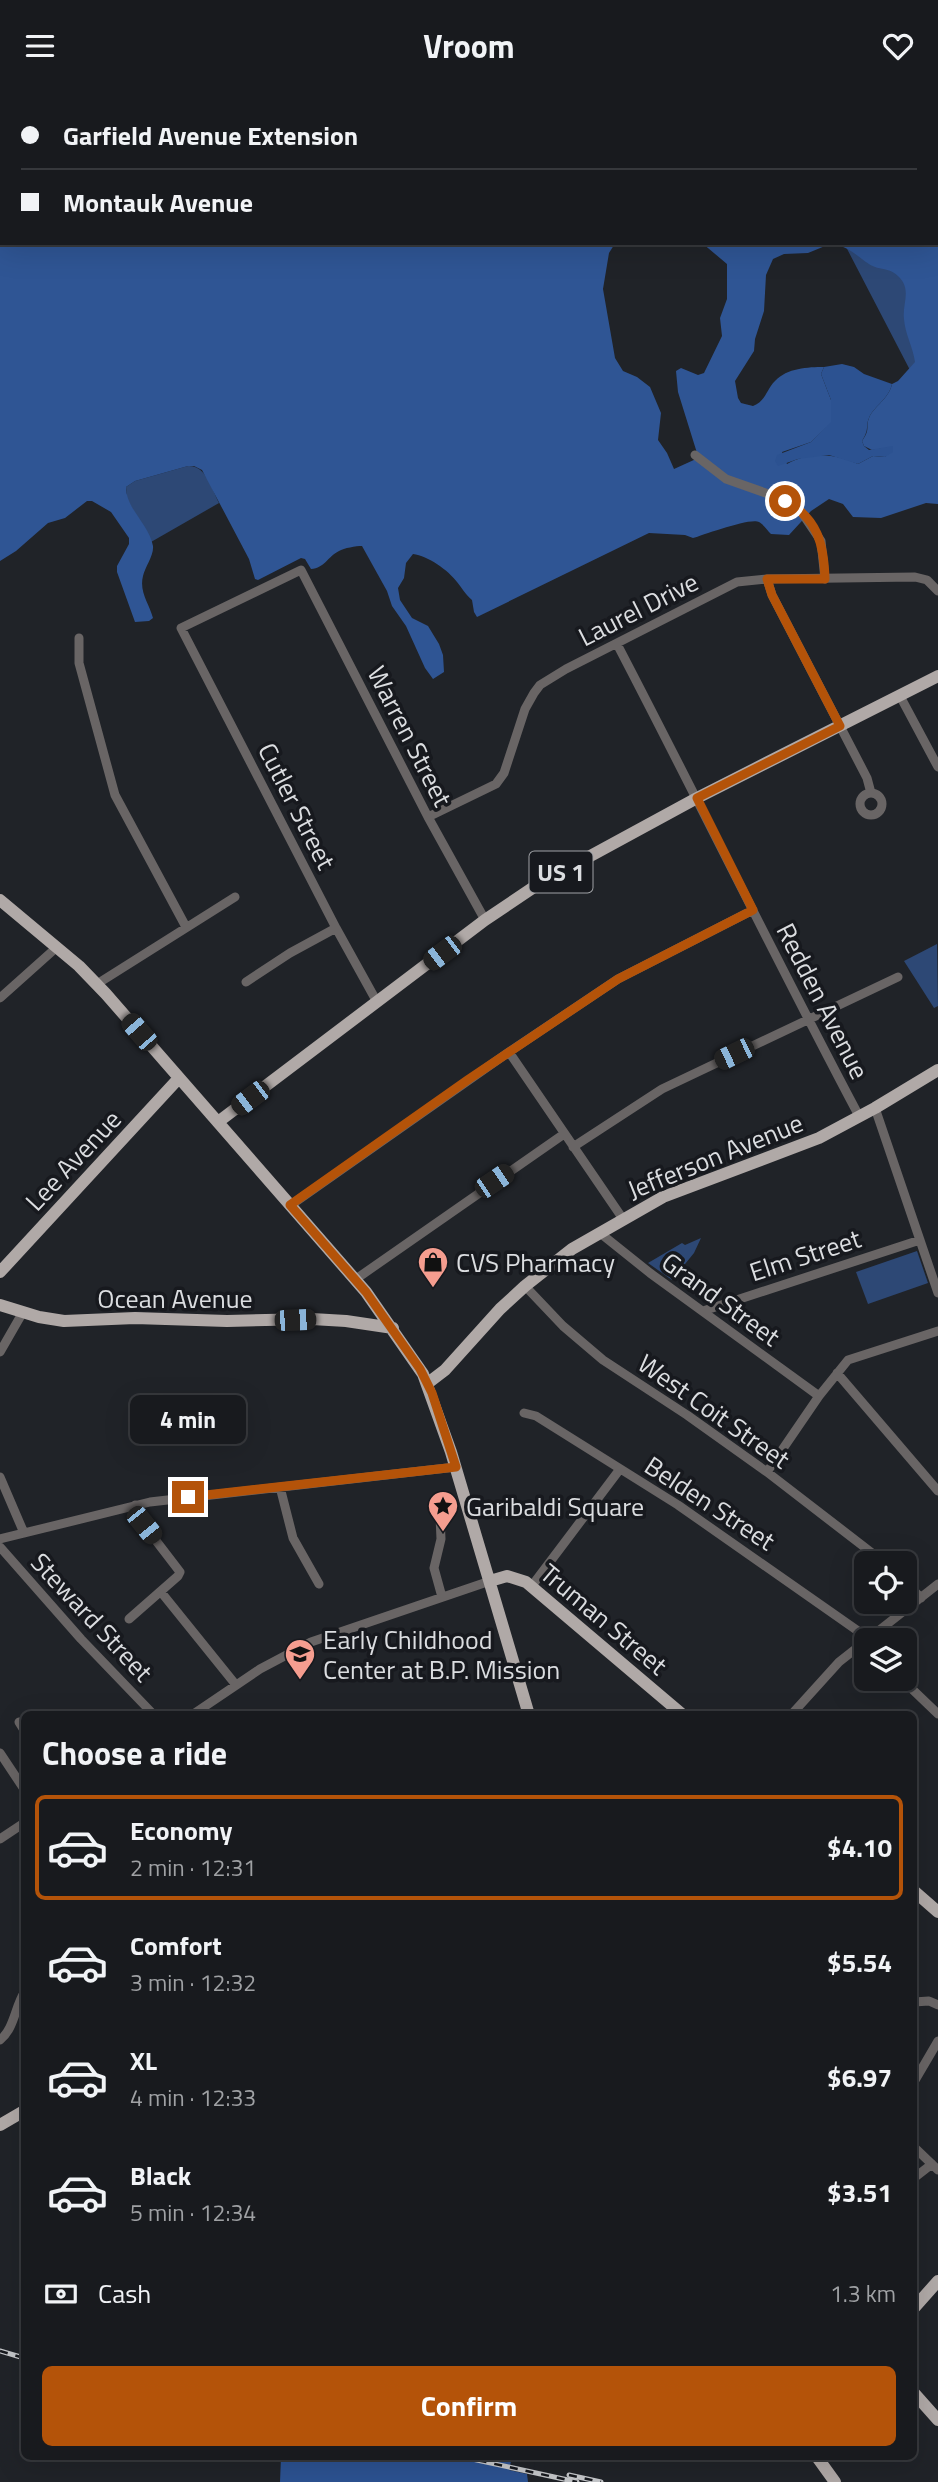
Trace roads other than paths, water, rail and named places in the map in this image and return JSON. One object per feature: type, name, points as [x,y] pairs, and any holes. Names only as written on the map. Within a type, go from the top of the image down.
[{"type":"main road","name":"US 1","points":[[218,1122],[485,920],[537,885],[697,798],[938,676]]},
{"type":"main road","points":[[0,900],[97,984],[356,1279],[393,1328],[428,1383],[456,1467],[528,1711]]},
{"type":"main road","name":"Jefferson Avenue","points":[[428,1383],[445,1370],[524,1286],[572,1249],[663,1196],[819,1138],[938,1070]]},
{"type":"main road","name":"Lee Avenue","points":[[0,1272],[179,1078]]},
{"type":"main road","name":"Ocean Avenue","points":[[0,1305],[64,1321],[135,1318],[227,1321],[320,1319],[393,1328]]},
{"type":"main road","name":"Truman Street","points":[[490,1581],[500,1577],[513,1577],[531,1587],[678,1711]]},
{"type":"main road","points":[[917,1894],[938,1912]]},
{"type":"main road","points":[[0,2125],[21,2113]]},
{"type":"main road","points":[[917,2305],[938,2281]]},
{"type":"main road","points":[[917,2396],[937,2416]]},
{"type":"main road","points":[[819,2460],[835,2482]]},
{"type":"street","points":[[695,455],[726,479],[780,498],[800,510],[821,541],[825,579]]},
{"type":"street","name":"Cutler Street","points":[[301,570],[181,628],[377,1002]]},
{"type":"street","name":"Warren Street","points":[[301,570],[428,817],[485,920]]},
{"type":"street","name":"Laurel Drive","points":[[428,817],[496,784],[504,773],[525,709],[537,689],[553,676],[737,582],[767,579],[915,577],[927,580],[938,591]]},
{"type":"street","points":[[767,579],[772,595],[867,778],[871,793]]},
{"type":"street","points":[[79,638],[79,663],[115,795],[186,927]]},
{"type":"street","name":"Redden Avenue","points":[[617,644],[859,1116]]},
{"type":"street","points":[[900,696],[938,767]]},
{"type":"street","points":[[97,984],[235,897]]},
{"type":"street","points":[[290,1205],[618,979],[753,910]]},
{"type":"street","points":[[246,982],[290,953],[336,928]]},
{"type":"street","points":[[0,998],[57,947]]},
{"type":"street","points":[[573,1146],[662,1089],[898,977]]},
{"type":"street","points":[[509,1052],[623,1219]]},
{"type":"street","points":[[875,1108],[938,1293]]},
{"type":"street","points":[[356,1279],[564,1134]]},
{"type":"street","name":"Grand Street","points":[[600,1233],[819,1396]]},
{"type":"street","name":"Elm Street","points":[[703,1311],[920,1240]]},
{"type":"street","name":"West Coit Street","points":[[524,1286],[563,1326],[603,1360],[767,1472],[870,1551]]},
{"type":"street","points":[[0,1352],[23,1312]]},
{"type":"street","points":[[767,1472],[819,1396],[848,1360],[938,1331]]},
{"type":"street","points":[[837,1373],[938,1491]]},
{"type":"street","name":"Belden Street","points":[[524,1413],[536,1416],[620,1469],[740,1547],[855,1628]]},
{"type":"street","points":[[0,1539],[135,1505],[456,1467]]},
{"type":"street","points":[[531,1587],[620,1469]]},
{"type":"street","points":[[0,1477],[24,1533]]},
{"type":"street","points":[[281,1487],[293,1538],[320,1584]]},
{"type":"street","points":[[129,1619],[178,1576],[180,1570],[144,1525],[135,1505]]},
{"type":"street","points":[[440,1517],[441,1539],[434,1569],[442,1597]]},
{"type":"street","name":"Steward Street","points":[[0,1547],[81,1639],[150,1711]]},
{"type":"street","points":[[198,1711],[277,1659],[311,1642],[490,1581]]},
{"type":"street","points":[[882,1628],[938,1584]]},
{"type":"street","points":[[160,1592],[236,1685]]},
{"type":"street","points":[[917,1594],[921,1598]]},
{"type":"street","points":[[795,1711],[839,1662],[854,1650]]},
{"type":"street","points":[[914,1691],[938,1714]]},
{"type":"street","points":[[0,1753],[21,1784]]},
{"type":"street","points":[[0,1839],[21,1825]]},
{"type":"street","points":[[0,2040],[8,2032],[21,2000]]},
{"type":"street","points":[[917,2002],[929,2001],[938,2005]]},
{"type":"street","points":[[917,2077],[938,2041]]},
{"type":"street","points":[[917,2150],[935,2167],[917,2176]]},
{"type":"railway","points":[[0,2351],[21,2357]]},
{"type":"railway","points":[[477,2460],[577,2482]]},
{"type":"railway","points":[[569,2475],[601,2482]]},
{"type":"place","name":"CVS Pharmacy","points":[[433,1289]]},
{"type":"place","name":"Garibaldi Square","points":[[443,1533]]},
{"type":"place","name":"Early Childhood Center at B.P. Mission","points":[[300,1681]]}]
